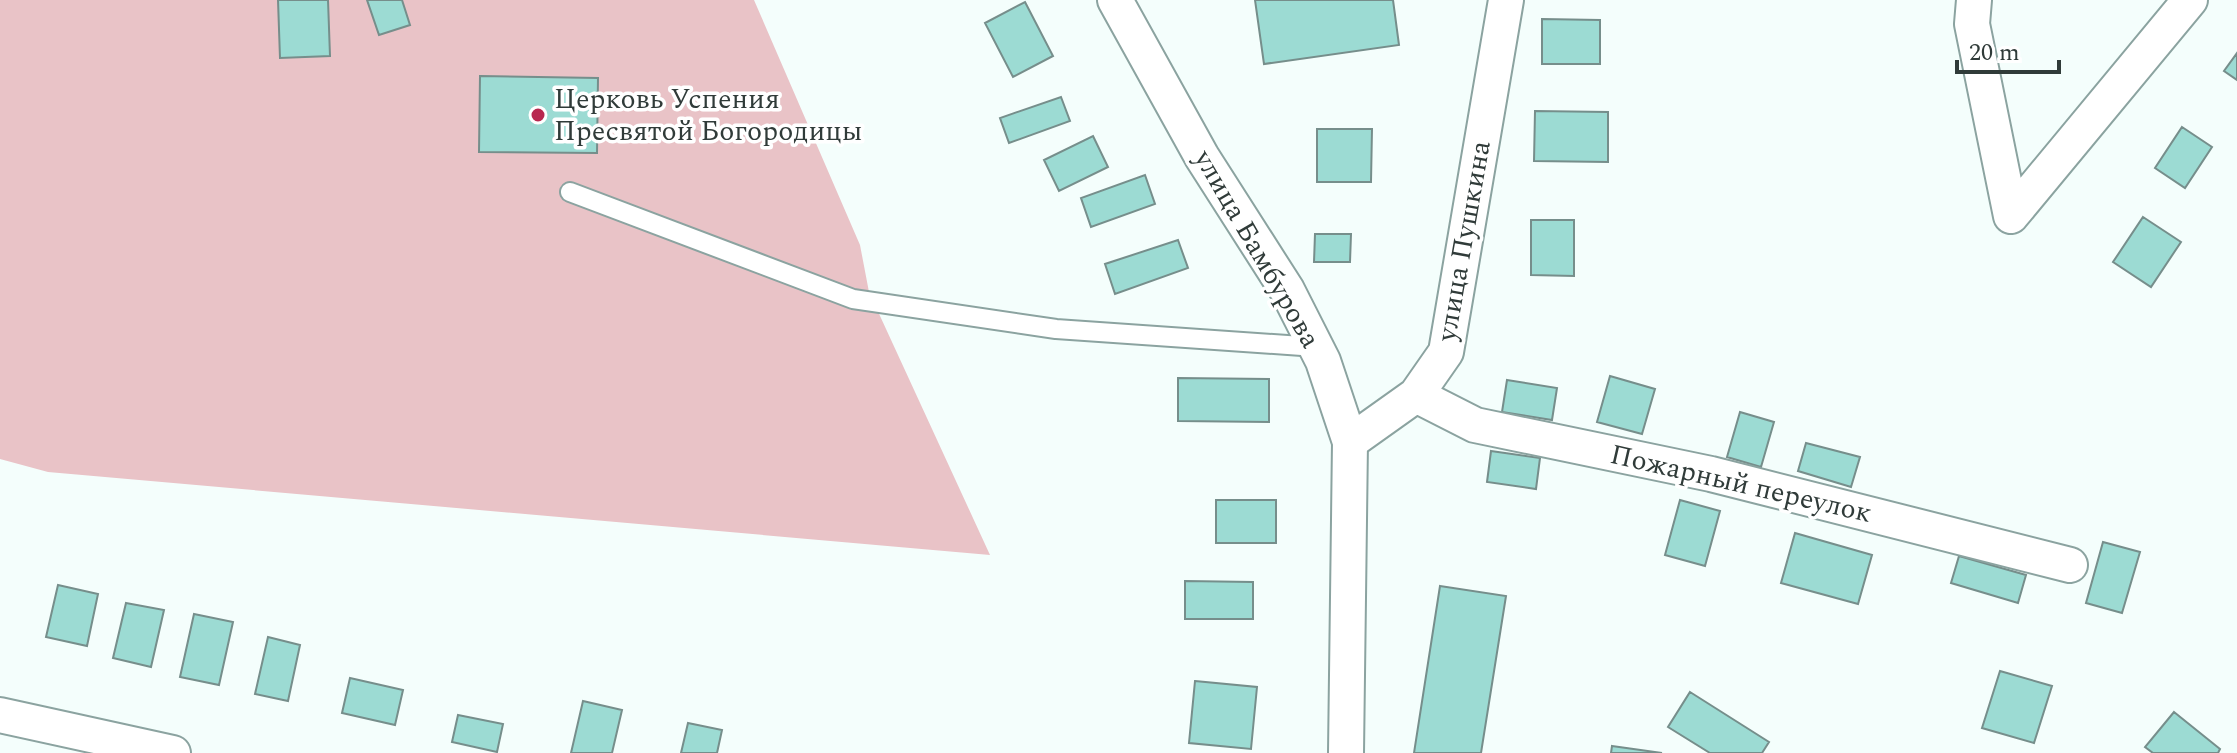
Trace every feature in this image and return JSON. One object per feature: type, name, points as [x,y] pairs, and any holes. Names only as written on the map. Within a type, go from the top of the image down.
[{"type":"street","name":"улица Бамбурова","points":[[1115,0],[1202,157],[1287,290],[1316,347],[1350,442],[1346,753]]},
{"type":"street","name":"улица Пушкина","points":[[1350,442],[1416,395],[1446,352],[1506,0]]},
{"type":"street","points":[[1974,0],[1972,24],[2011,216],[2190,0]]},
{"type":"street","name":"Пожарный переулок","points":[[1416,395],[1475,425],[1711,474],[2070,565]]},
{"type":"street","points":[[0,715],[173,753]]},
{"type":"lane","points":[[570,192],[853,299],[1056,329],[1316,347]]},
{"type":"shaded area","points":[[0,0],[754,0],[860,245],[869,292],[990,555],[48,472],[0,459]]},
{"type":"building","points":[[278,0],[328,0],[330,56],[280,58]]},
{"type":"building","points":[[367,0],[402,0],[410,25],[379,35]]},
{"type":"building","points":[[1255,0],[1393,0],[1399,45],[1264,64]]},
{"type":"building","points":[[1025,2],[1053,56],[1013,77],[985,23]]},
{"type":"building","points":[[1542,19],[1600,20],[1600,64],[1542,64]]},
{"type":"building","points":[[2237,53],[2237,80],[2224,71]]},
{"type":"building","name":"Церковь Успения Пресвятой Богородицы","points":[[480,76],[598,78],[597,153],[479,152]]},
{"type":"building","points":[[1061,97],[1070,121],[1009,143],[1000,118]]},
{"type":"building","points":[[1535,111],[1608,112],[1608,162],[1534,161]]},
{"type":"building","points":[[2182,127],[2212,147],[2185,188],[2155,168]]},
{"type":"building","points":[[1317,129],[1372,129],[1371,182],[1317,182]]},
{"type":"building","points":[[1093,136],[1108,167],[1059,191],[1044,160]]},
{"type":"building","points":[[1145,175],[1155,204],[1091,227],[1081,198]]},
{"type":"building","points":[[2143,217],[2181,242],[2151,287],[2113,262]]},
{"type":"building","points":[[1531,220],[1574,220],[1574,276],[1531,275]]},
{"type":"building","points":[[1315,234],[1351,234],[1350,262],[1314,262]]},
{"type":"building","points":[[1178,240],[1188,268],[1115,294],[1105,264]]},
{"type":"building","points":[[1610,376],[1655,389],[1642,434],[1597,422]]},
{"type":"building","points":[[1178,378],[1269,379],[1269,422],[1178,421]]},
{"type":"building","points":[[1507,380],[1557,388],[1552,420],[1502,412]]},
{"type":"building","points":[[1740,412],[1774,422],[1761,467],[1727,457]]},
{"type":"building","points":[[1806,443],[1860,457],[1851,487],[1798,471]]},
{"type":"building","points":[[1491,451],[1540,458],[1536,489],[1487,482]]},
{"type":"building","points":[[1216,500],[1276,500],[1276,543],[1216,543]]},
{"type":"building","points":[[1680,500],[1720,511],[1705,566],[1665,555]]},
{"type":"building","points":[[1795,533],[1872,555],[1858,604],[1781,583]]},
{"type":"building","points":[[2103,542],[2140,552],[2122,613],[2086,603]]},
{"type":"building","points":[[1959,556],[2026,575],[2018,603],[1951,583]]},
{"type":"building","points":[[1185,581],[1253,582],[1253,619],[1185,619]]},
{"type":"building","points":[[58,585],[98,594],[87,646],[46,637]]},
{"type":"building","points":[[1440,586],[1506,596],[1481,753],[1414,753]]},
{"type":"building","points":[[126,603],[164,610],[151,667],[113,658]]},
{"type":"building","points":[[194,614],[233,622],[219,685],[180,677]]},
{"type":"building","points":[[268,637],[300,645],[288,701],[255,694]]},
{"type":"building","points":[[2000,671],[2052,686],[2034,743],[1982,728]]},
{"type":"building","points":[[350,678],[403,690],[395,725],[342,713]]},
{"type":"building","points":[[1195,681],[1257,687],[1251,749],[1189,743]]},
{"type":"building","points":[[1690,692],[1769,742],[1762,753],[1710,753],[1668,727]]},
{"type":"building","points":[[583,701],[622,710],[612,753],[571,753]]},
{"type":"building","points":[[2174,712],[2220,749],[2218,753],[2153,753],[2145,747]]},
{"type":"building","points":[[458,715],[503,724],[497,752],[452,742]]},
{"type":"building","points":[[688,723],[722,730],[717,753],[681,753]]},
{"type":"building","points":[[1612,746],[1662,753],[1611,753]]},
{"type":"place","name":"Церковь Успения Пресвятой Богородицы","points":[[538,115]]}]
